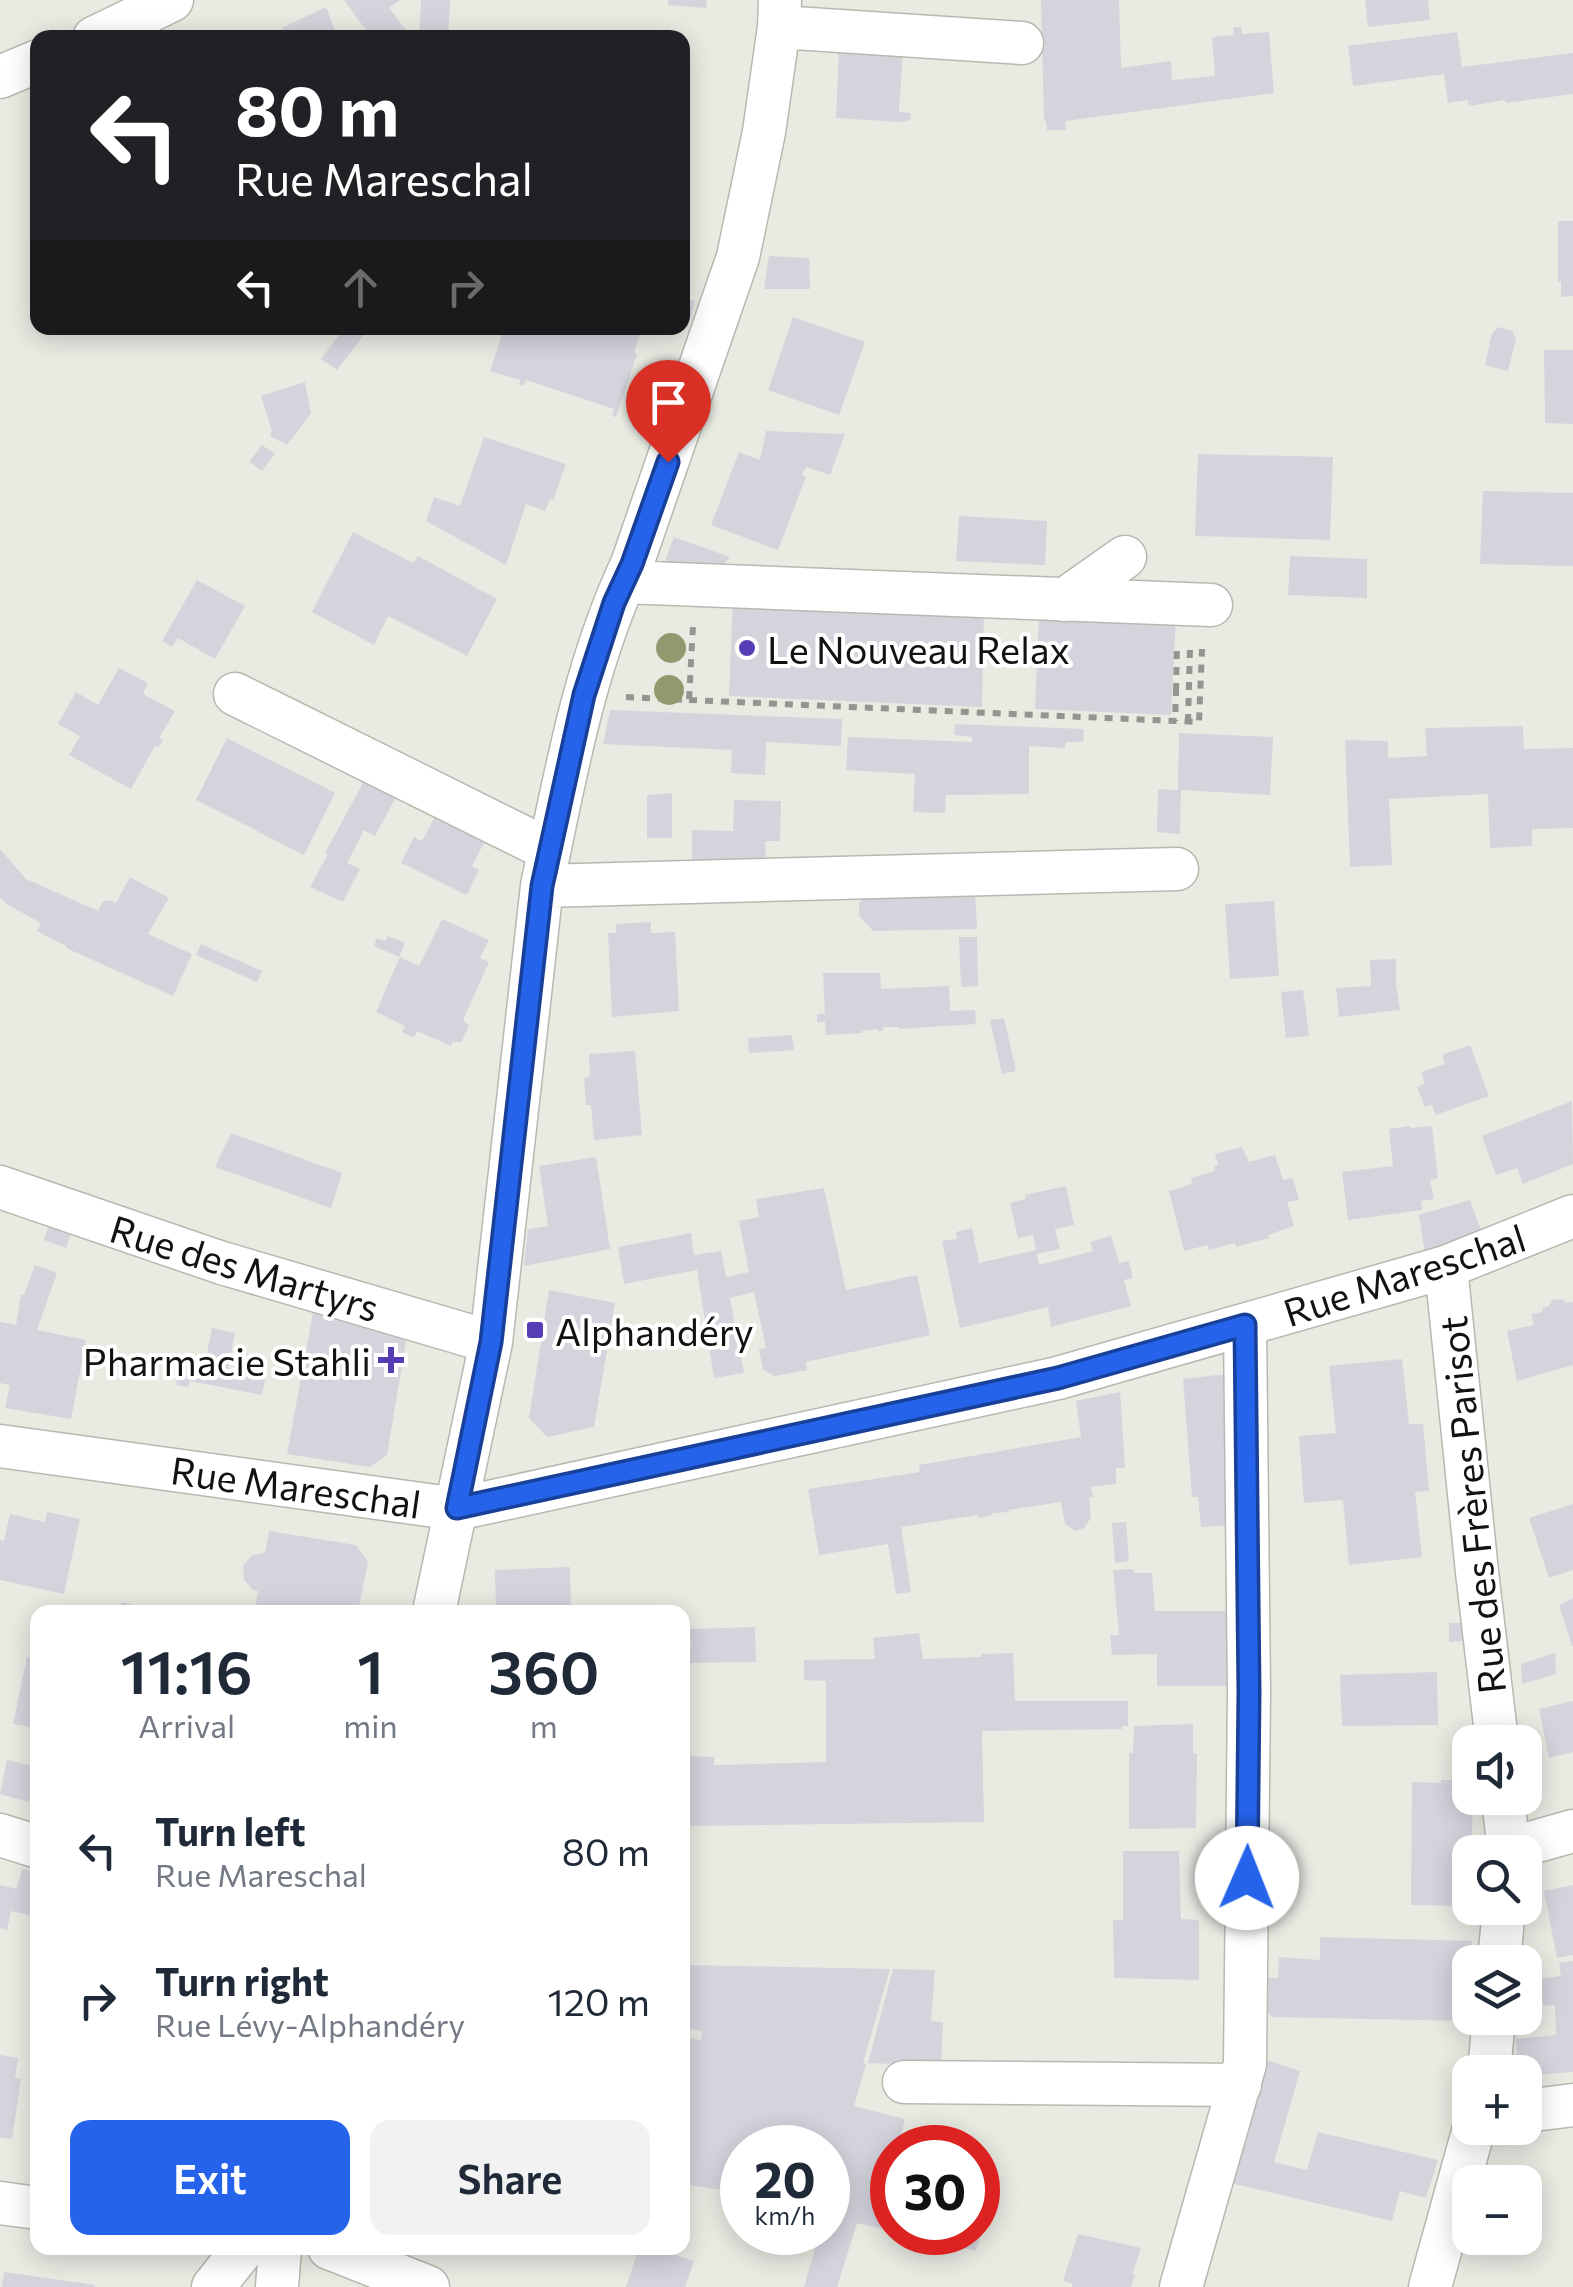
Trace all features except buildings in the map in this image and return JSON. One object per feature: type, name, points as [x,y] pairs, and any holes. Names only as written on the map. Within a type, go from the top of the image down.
[{"type":"street","points":[[110,30],[172,0]]},
{"type":"street","points":[[436,1605],[491,1342],[546,868],[584,695],[738,257],[764,132],[779,14],[1022,43]]},
{"type":"street","points":[[0,77],[30,64]]},
{"type":"street","points":[[1064,600],[1125,557]]},
{"type":"street","points":[[624,582],[1064,600],[1201,618]]},
{"type":"street","points":[[235,694],[546,868],[1177,869]]},
{"type":"street","name":"Rue des Martyrs","points":[[0,1187],[222,1263],[491,1342]]},
{"type":"street","name":"Rue Mareschal","points":[[0,1446],[457,1508],[1058,1378],[1446,1268],[1573,1216]]},
{"type":"street","name":"Rue des Frères Parisot","points":[[1446,1268],[1495,1725]]},
{"type":"street","points":[[1181,2287],[1245,2064],[1249,1712],[1245,1325]]},
{"type":"street","points":[[1542,1841],[1573,1831]]},
{"type":"street","points":[[0,1835],[30,1844]]},
{"type":"street","points":[[904,2082],[1240,2085]]},
{"type":"street","points":[[1542,2109],[1573,2105]]},
{"type":"street","points":[[1430,2287],[1469,2145]]},
{"type":"street","points":[[0,2203],[30,2207]]},
{"type":"street","points":[[213,2287],[238,2255]]},
{"type":"street","points":[[277,2287],[279,2255]]},
{"type":"street","points":[[346,2255],[428,2287]]},
{"type":"path","points":[[689,700],[694,610]]},
{"type":"path","points":[[1188,722],[1201,618]]},
{"type":"path","points":[[1175,721],[1178,632]]},
{"type":"path","points":[[584,695],[1199,722],[1202,646]]},
{"type":"place","name":"Le Nouveau Relax","points":[[747,648]]},
{"type":"place","name":"Alphandéry","points":[[535,1330]]},
{"type":"place","name":"Pharmacie Stahli","points":[[391,1360]]},
{"type":"route","points":[[668,462],[584,695],[542,886],[491,1342],[457,1508],[1058,1378],[1245,1325],[1247,1878]]}]
